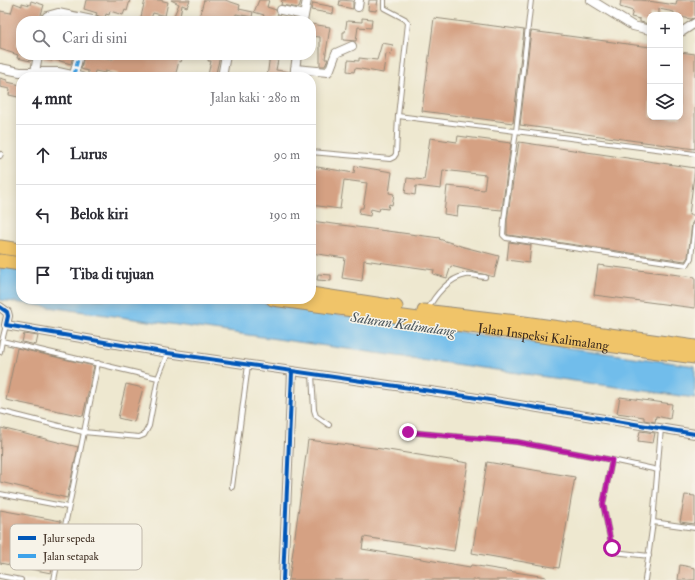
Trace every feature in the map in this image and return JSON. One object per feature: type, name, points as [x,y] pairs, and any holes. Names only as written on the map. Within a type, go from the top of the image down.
[{"type":"main road","points":[[0,247],[16,249]]},
{"type":"main road","points":[[0,261],[16,263]]},
{"type":"main road","name":"Jalan Inspeksi Kalimalang","points":[[316,295],[425,316]]},
{"type":"main road","name":"Jalan Inspeksi Kalimalang","points":[[316,303],[574,335],[695,347]]},
{"type":"main road","name":"Jalan Inspeksi Kalimalang","points":[[574,335],[695,357]]},
{"type":"street","points":[[304,16],[307,0]]},
{"type":"street","points":[[591,0],[633,26],[647,29]]},
{"type":"street","points":[[281,10],[298,16]]},
{"type":"street","points":[[47,16],[58,13],[73,16]]},
{"type":"street","points":[[683,31],[695,23]]},
{"type":"street","points":[[316,72],[328,72],[336,53],[352,46]]},
{"type":"street","points":[[35,72],[37,60]]},
{"type":"street","points":[[74,72],[78,60]]},
{"type":"street","points":[[223,72],[225,60]]},
{"type":"street","points":[[294,72],[296,60]]},
{"type":"street","points":[[0,68],[20,72],[58,72]]},
{"type":"street","points":[[0,307],[7,312],[8,316],[6,325],[292,372],[465,396],[695,434]]},
{"type":"street","points":[[284,580],[292,372]]},
{"type":"lane","points":[[316,152],[390,159],[396,154],[398,116],[408,23],[405,19],[384,8],[384,0]]},
{"type":"lane","points":[[531,0],[516,132],[502,232],[503,235],[506,238],[687,265],[691,258],[695,223]]},
{"type":"lane","points":[[398,116],[695,154]]},
{"type":"lane","points":[[425,316],[433,299],[453,280],[466,275],[485,277]]},
{"type":"lane","points":[[0,352],[6,325]]},
{"type":"lane","points":[[2,341],[158,378]]},
{"type":"lane","points":[[0,411],[83,432],[139,437],[144,435],[149,426],[158,378],[168,352]]},
{"type":"lane","points":[[65,524],[98,363]]},
{"type":"lane","points":[[232,487],[248,365]]},
{"type":"lane","points":[[312,374],[314,410],[316,416],[329,425]]},
{"type":"lane","points":[[645,580],[653,522],[661,428]]},
{"type":"lane","points":[[408,432],[517,442],[658,470]]},
{"type":"lane","points":[[612,460],[603,504],[612,548],[614,552],[649,556]]},
{"type":"lane","points":[[0,494],[68,507]]},
{"type":"lane","points":[[653,522],[695,528]]},
{"type":"lane","points":[[54,580],[56,570]]},
{"type":"lane","points":[[0,576],[21,580]]},
{"type":"water","points":[[0,265],[16,267],[16,302],[0,300]]},
{"type":"water","name":"Saluran Kalimalang","points":[[28,304],[267,304],[695,366],[695,398]]},
{"type":"building","points":[[86,0],[130,0],[127,11],[125,10],[123,15],[110,11],[109,15],[106,14],[105,16],[98,16],[96,15],[97,13],[84,9]]},
{"type":"building","points":[[145,0],[159,0],[168,2],[165,16],[153,13],[152,16],[141,16]]},
{"type":"building","points":[[171,0],[190,0],[187,7],[182,5],[180,16],[174,16],[179,4]]},
{"type":"building","points":[[204,0],[225,0],[240,5],[239,9],[253,12],[252,16],[236,14],[236,16],[199,16]]},
{"type":"building","points":[[259,0],[269,0],[267,7],[276,10],[278,14],[277,16],[264,16],[254,12]]},
{"type":"building","points":[[282,0],[301,0],[299,8],[281,5]]},
{"type":"building","points":[[340,0],[353,1],[353,9],[339,6]]},
{"type":"building","points":[[369,0],[378,0],[376,11],[368,10]]},
{"type":"building","points":[[621,0],[641,0],[676,5],[677,0],[695,0],[695,18],[683,18],[683,12],[659,9],[659,12],[647,12],[647,24],[640,22],[640,19],[631,17],[633,11],[620,7]]},
{"type":"building","points":[[31,1],[44,5],[41,16],[16,16],[16,54],[0,49],[0,11],[11,13],[14,3],[22,6],[22,3],[30,5]]},
{"type":"building","points":[[313,3],[334,7],[333,14],[311,10]]},
{"type":"building","points":[[362,18],[372,19],[371,28],[358,27],[356,41],[343,40],[343,32],[345,32],[347,21],[362,22]]},
{"type":"building","points":[[434,18],[524,30],[513,123],[422,111]]},
{"type":"building","points":[[316,25],[330,27],[325,59],[328,59],[325,66],[320,66],[320,37],[316,37]]},
{"type":"building","points":[[531,31],[647,47],[647,120],[683,120],[683,52],[695,54],[695,149],[520,125]]},
{"type":"building","points":[[382,43],[393,45],[391,55],[386,54],[383,73],[355,68],[354,72],[347,71],[348,60],[359,61],[359,58],[377,60]]},
{"type":"building","points":[[57,60],[72,60],[71,64]]},
{"type":"building","points":[[83,60],[182,60],[181,62],[179,61],[176,72],[88,72],[81,69]]},
{"type":"building","points":[[219,60],[216,72],[209,72],[211,61],[208,61]]},
{"type":"building","points":[[269,60],[278,60],[276,70],[289,72],[268,72]]},
{"type":"building","points":[[0,78],[7,80],[7,82],[16,84],[16,97],[9,95],[10,89],[0,87]]},
{"type":"building","points":[[458,136],[511,143],[502,210],[458,206],[457,216],[444,214],[447,186],[484,190],[486,175],[443,170],[441,189],[416,186],[415,195],[405,193],[407,178],[424,180],[430,138],[457,142]]},
{"type":"building","points":[[519,142],[695,168],[689,215],[695,215],[695,220],[692,223],[688,257],[685,261],[508,235],[507,220]]},
{"type":"building","points":[[355,166],[392,172],[389,193],[394,194],[392,205],[389,204],[388,209],[380,208],[379,211],[371,209],[370,216],[359,214],[360,208],[363,208],[367,183],[344,180],[340,209],[316,206],[316,167],[354,173]]},
{"type":"building","points":[[316,222],[440,238],[439,239],[464,247],[499,256],[494,277],[451,266],[447,278],[433,274],[434,270],[364,260],[362,281],[342,278],[345,258],[316,254]]},
{"type":"building","points":[[509,242],[531,245],[529,263],[507,260]]},
{"type":"building","points":[[598,265],[695,277],[695,308],[594,295]]},
{"type":"building","points":[[318,274],[331,275],[331,281],[317,280]]},
{"type":"building","points":[[24,334],[38,336],[36,345],[22,342]]},
{"type":"building","points":[[17,348],[94,366],[83,416],[6,400]]},
{"type":"building","points":[[126,384],[143,388],[134,422],[118,418]]},
{"type":"building","points":[[620,397],[672,404],[670,419],[656,416],[655,422],[644,420],[644,417],[617,413]]},
{"type":"building","points":[[1,428],[78,447],[67,498],[0,482]]},
{"type":"building","points":[[640,431],[655,433],[653,443],[638,441]]},
{"type":"building","points":[[308,440],[382,449],[468,463],[454,551],[364,537],[362,549],[470,567],[471,565],[546,577],[545,580],[289,580]]},
{"type":"building","points":[[487,462],[575,477],[559,568],[472,553]]},
{"type":"building","points":[[685,495],[695,496],[695,524],[680,522]]},
{"type":"building","points":[[0,510],[61,521],[60,524],[10,524],[10,565],[0,563]]},
{"type":"building","points":[[680,565],[695,568],[695,580],[678,580]]},
{"type":"building","points":[[36,570],[52,570],[51,573]]},
{"type":"marked path","points":[[75,72],[78,60]]},
{"type":"cycle path","points":[[0,307],[7,312],[8,316],[6,325],[168,353],[465,396],[695,434]]},
{"type":"cycle path","points":[[283,580],[292,372]]},
{"type":"route","points":[[408,432],[517,442],[612,460],[603,508],[612,548]]}]
